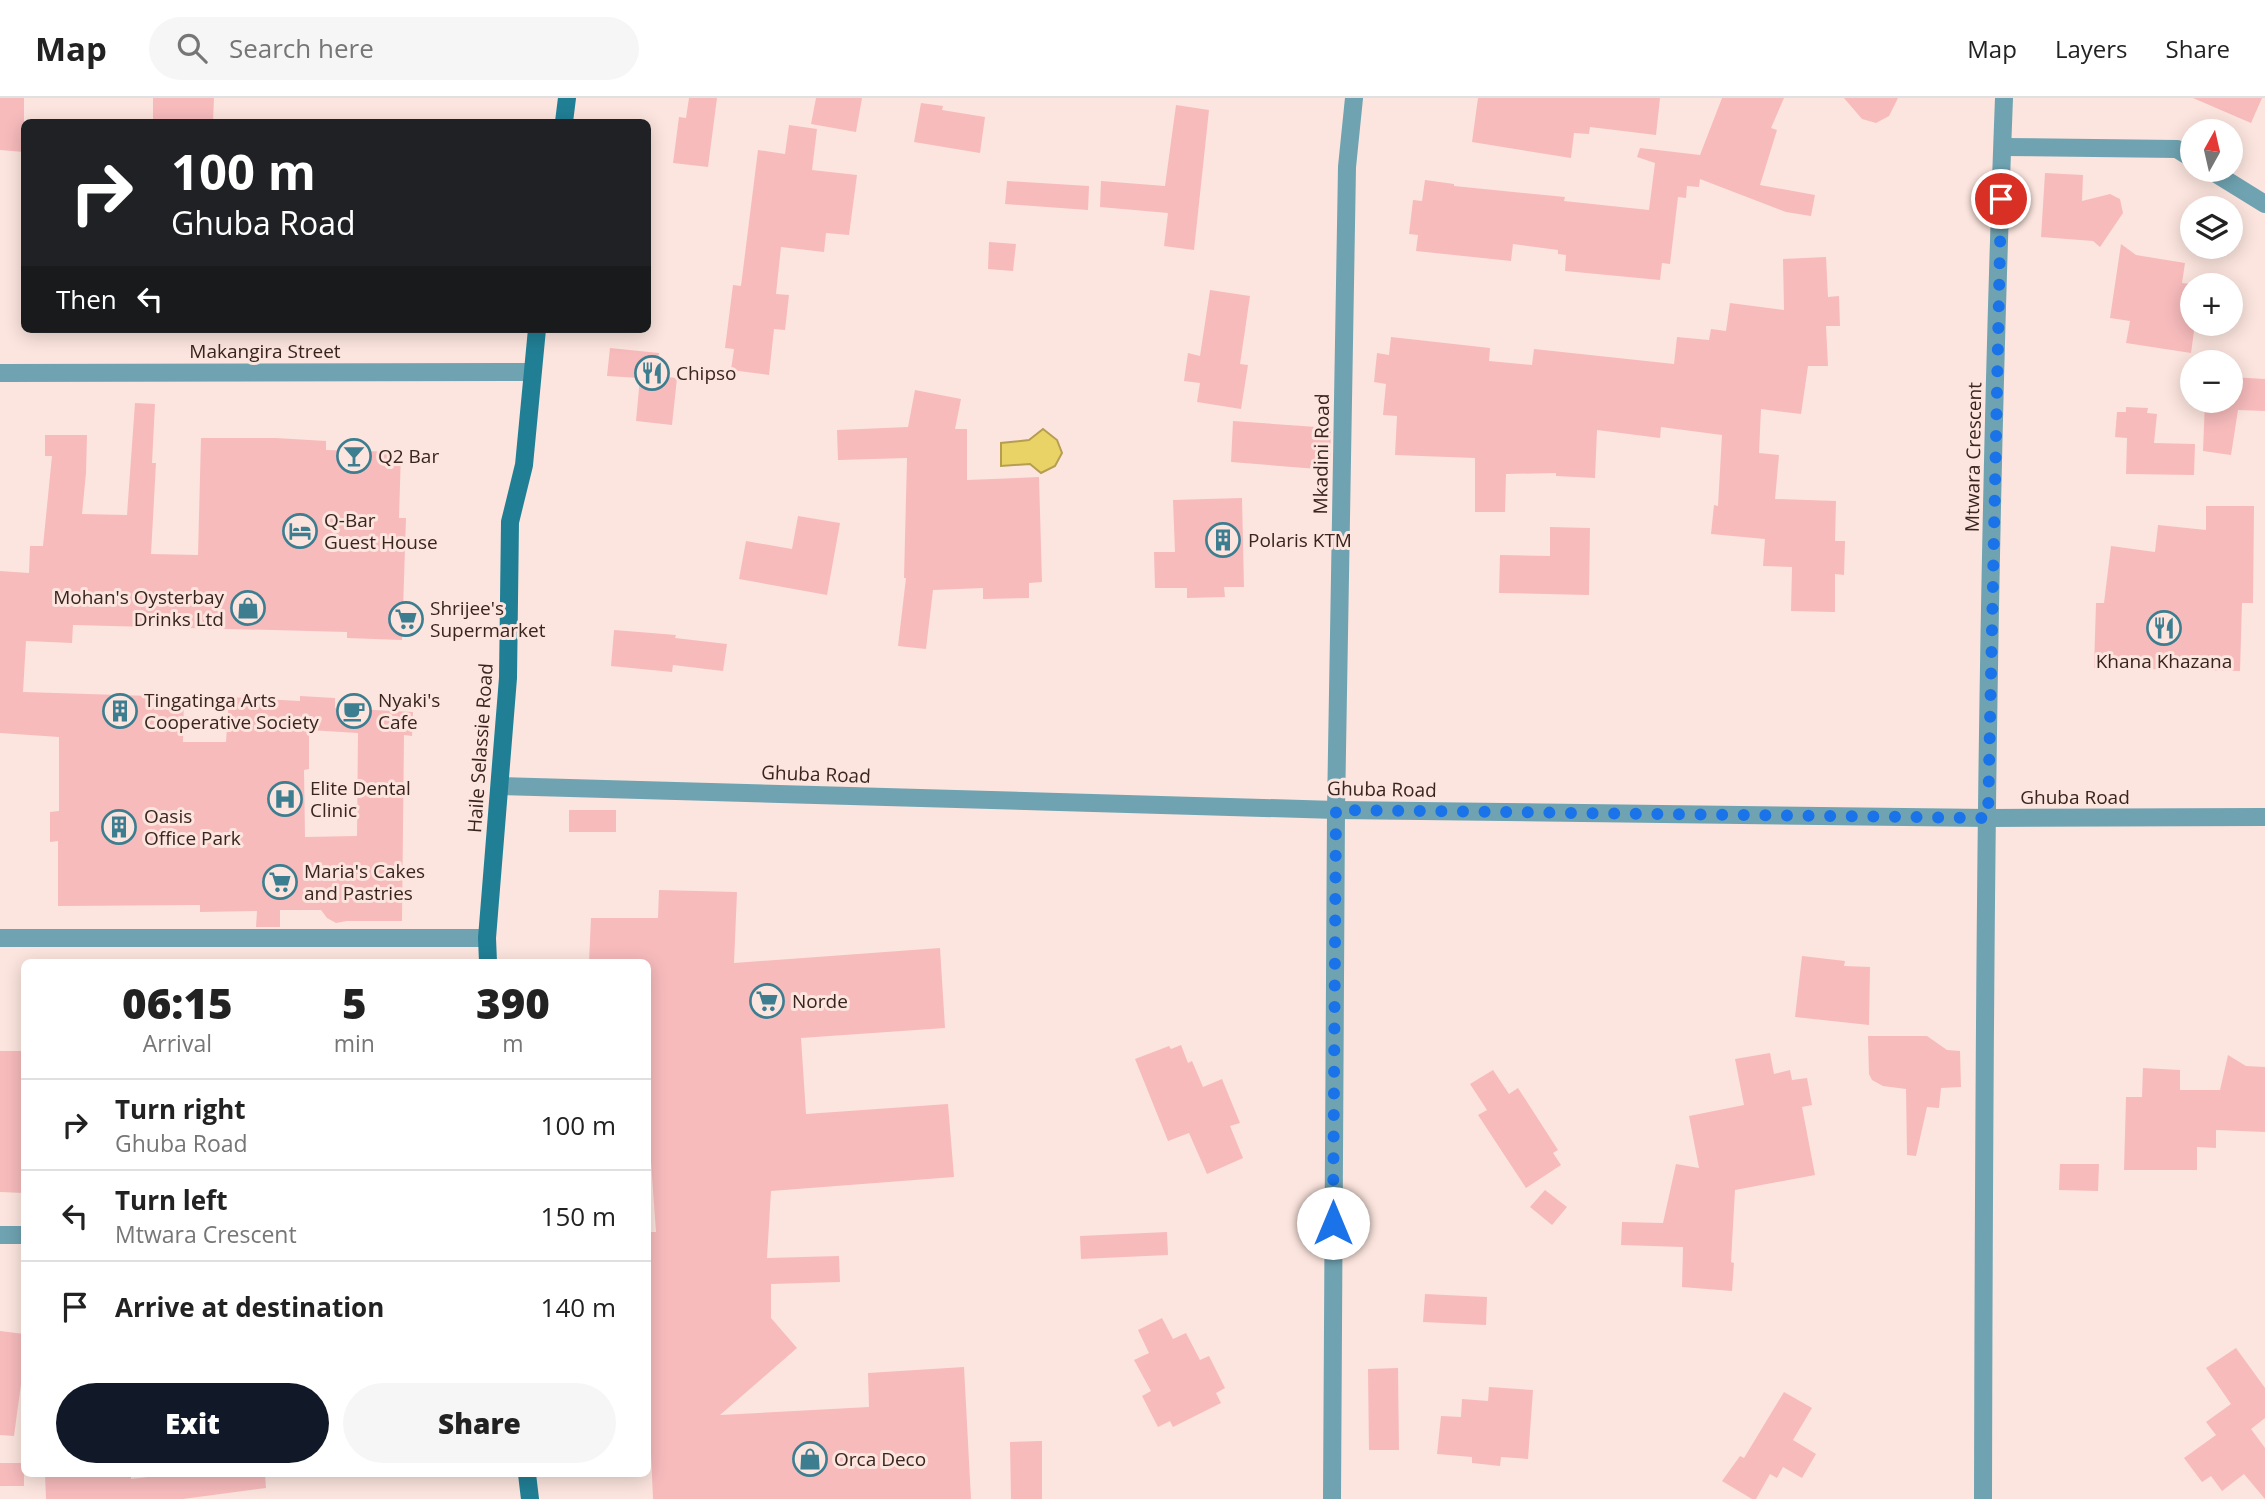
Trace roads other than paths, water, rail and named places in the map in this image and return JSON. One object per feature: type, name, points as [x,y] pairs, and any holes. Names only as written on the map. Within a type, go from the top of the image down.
[{"type":"street","points":[[564,119],[567,98]]},
{"type":"street","name":"Mkadini Road","points":[[1332,1499],[1336,810],[1347,167],[1354,98]]},
{"type":"street","name":"Mtwara Crescent","points":[[1983,1499],[1988,818],[2004,98]]},
{"type":"street","points":[[2003,147],[2180,151]]},
{"type":"street","points":[[2229,182],[2265,204]]},
{"type":"street","name":"Haile Selassie Road","points":[[488,959],[487,938],[508,678],[510,522],[524,465],[536,333]]},
{"type":"street","name":"Makangira Street","points":[[0,373],[531,372]]},
{"type":"street","name":"Ghuba Road","points":[[499,786],[1336,810],[1988,818],[2265,817]]},
{"type":"street","points":[[0,938],[487,938]]},
{"type":"street","points":[[0,1234],[21,1235]]},
{"type":"street","points":[[527,1477],[530,1499]]},
{"type":"place","name":"Chipso","points":[[652,373]]},
{"type":"place","name":"Q2 Bar","points":[[354,456]]},
{"type":"place","name":"Q-Bar Guest House","points":[[300,531]]},
{"type":"place","name":"Polaris KTM","points":[[1223,540]]},
{"type":"place","name":"Mohan's Oysterbay Drinks Ltd","points":[[248,608]]},
{"type":"place","name":"Shrijee's Supermarket","points":[[406,619]]},
{"type":"place","name":"Khana Khazana","points":[[2164,628]]},
{"type":"place","name":"Tingatinga Arts Cooperative Society","points":[[120,711]]},
{"type":"place","name":"Nyaki's Cafe","points":[[354,711]]},
{"type":"place","name":"Elite Dental Clinic","points":[[285,799]]},
{"type":"place","name":"Oasis Office Park","points":[[119,827]]},
{"type":"place","name":"Maria's Cakes and Pastries","points":[[280,882]]},
{"type":"place","name":"Norde","points":[[767,1001]]},
{"type":"place","name":"Orca Deco","points":[[810,1459]]}]
